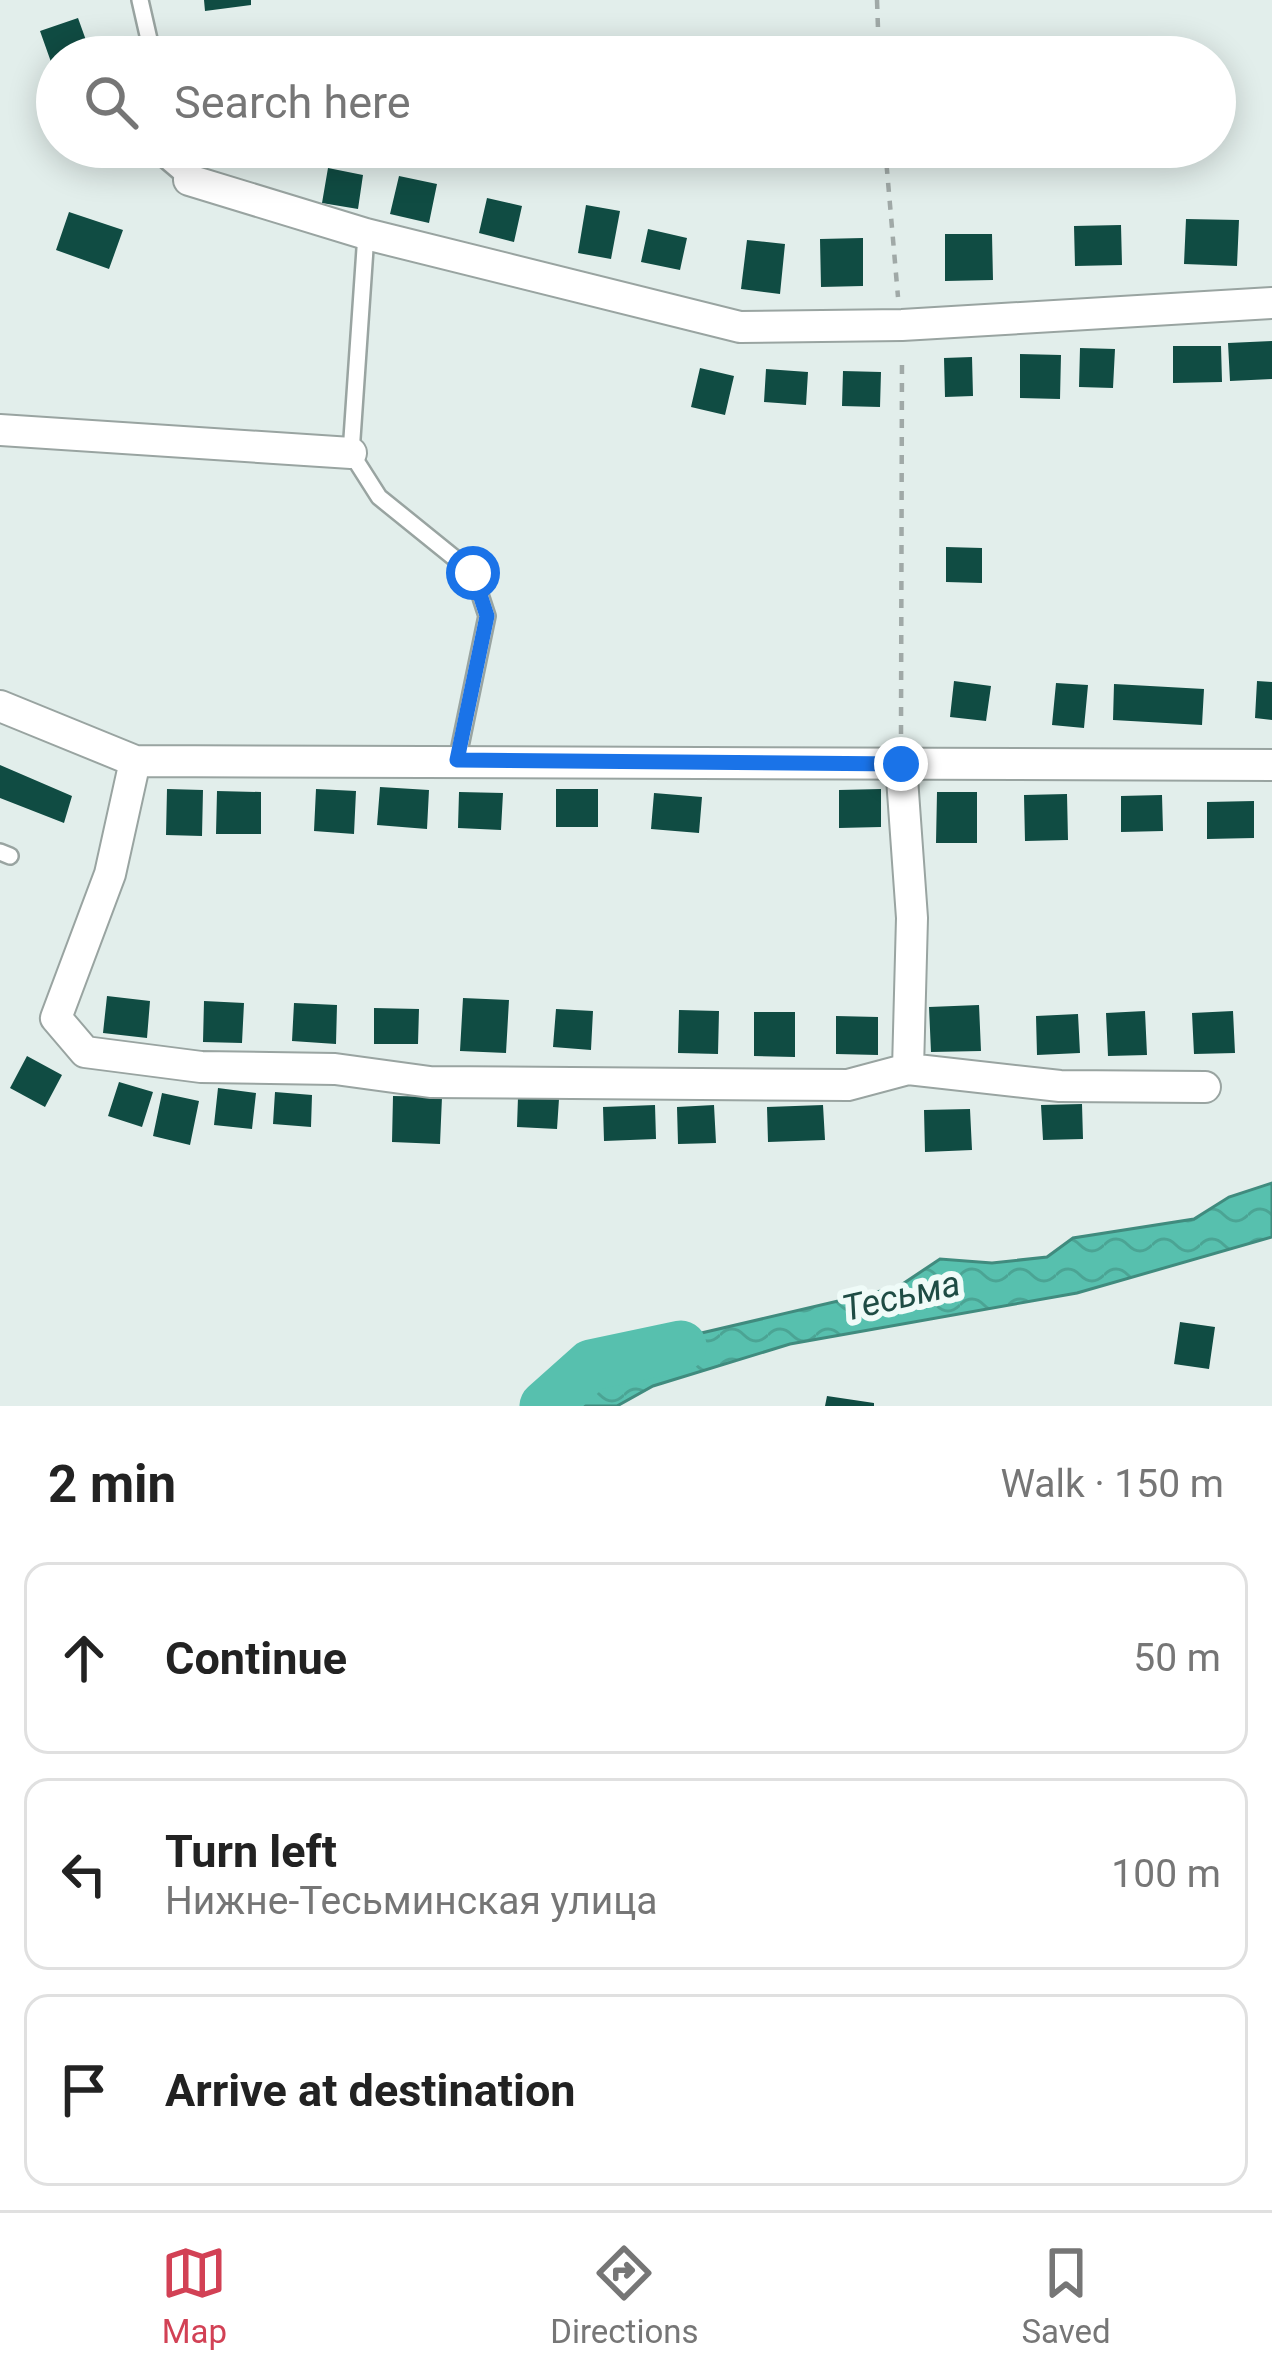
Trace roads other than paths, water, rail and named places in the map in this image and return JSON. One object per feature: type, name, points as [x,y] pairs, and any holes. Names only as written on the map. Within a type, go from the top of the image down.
[{"type":"street","points":[[189,180],[366,234],[740,327],[902,325],[1272,303]]},
{"type":"street","points":[[0,430],[351,453]]},
{"type":"street","points":[[0,706],[135,761],[1272,765]]},
{"type":"street","points":[[135,761],[110,874],[56,1018],[85,1052],[201,1067],[335,1069],[430,1082],[848,1085],[908,1069],[1060,1085],[1205,1087]]},
{"type":"street","points":[[901,764],[912,918],[908,1069]]},
{"type":"lane","points":[[140,0],[148,36]]},
{"type":"lane","points":[[175,168],[189,180]]},
{"type":"lane","points":[[366,234],[351,453],[379,496],[473,573],[487,616],[457,760]]},
{"type":"water","points":[[1272,1183],[1272,1237],[1077,1293],[790,1344],[653,1386],[617,1406],[543,1406],[602,1364],[650,1345],[898,1287],[940,1259],[992,1263],[1047,1257],[1073,1238],[1194,1219],[1229,1197]]},
{"type":"waterway","name":"Тесьма","points":[[545,1406],[591,1365],[681,1346]]}]
